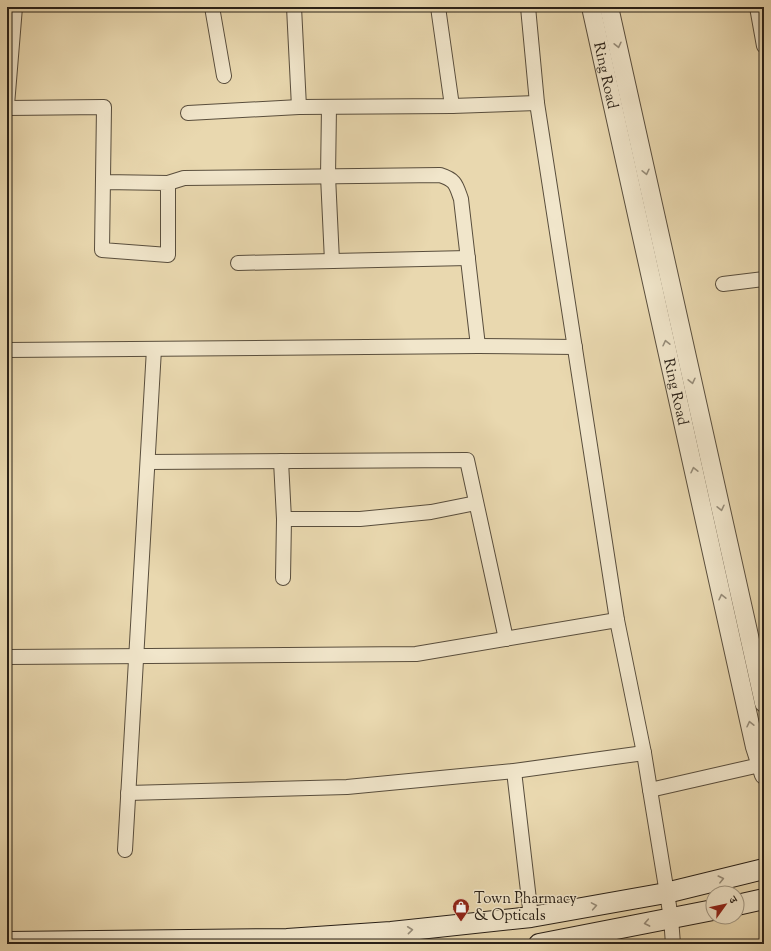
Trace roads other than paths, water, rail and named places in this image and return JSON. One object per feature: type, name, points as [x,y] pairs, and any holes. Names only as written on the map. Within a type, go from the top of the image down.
[{"type":"main road","points":[[7,942],[286,939],[391,932],[531,917],[666,893],[764,869]]},
{"type":"main road","points":[[745,903],[764,899]]},
{"type":"main road","points":[[539,944],[705,912]]},
{"type":"street","points":[[16,7],[10,28],[7,102],[104,107],[102,250],[168,255],[168,183]]},
{"type":"street","points":[[212,7],[224,76]]},
{"type":"street","points":[[294,7],[299,106]]},
{"type":"street","points":[[438,7],[452,106]]},
{"type":"street","points":[[528,7],[537,104],[617,620],[644,753],[671,918],[673,944]]},
{"type":"street","name":"Ring Road","points":[[591,7],[755,746],[762,770]]},
{"type":"street","name":"Ring Road","points":[[610,7],[764,703]]},
{"type":"street","points":[[757,7],[764,46]]},
{"type":"street","points":[[188,113],[299,106],[452,106],[537,104]]},
{"type":"street","points":[[329,107],[328,176],[332,261]]},
{"type":"street","points":[[103,182],[168,183],[184,178],[328,176],[440,175],[450,178],[457,186],[461,199],[478,346]]},
{"type":"street","points":[[238,263],[468,258]]},
{"type":"street","points":[[723,284],[764,279]]},
{"type":"street","points":[[7,350],[154,350],[478,346],[575,347]]},
{"type":"street","points":[[125,850],[154,350]]},
{"type":"street","points":[[148,462],[467,460],[506,639]]},
{"type":"street","points":[[281,461],[284,519],[283,578]]},
{"type":"street","points":[[284,519],[360,519],[431,512],[476,503]]},
{"type":"street","points":[[7,657],[416,654],[617,620]]},
{"type":"street","points":[[128,793],[347,787],[514,771],[644,753]]},
{"type":"street","points":[[650,790],[762,770]]},
{"type":"street","points":[[514,771],[531,917]]},
{"type":"place","name":"Town Pharmacy & Opticals","points":[[461,922]]}]
